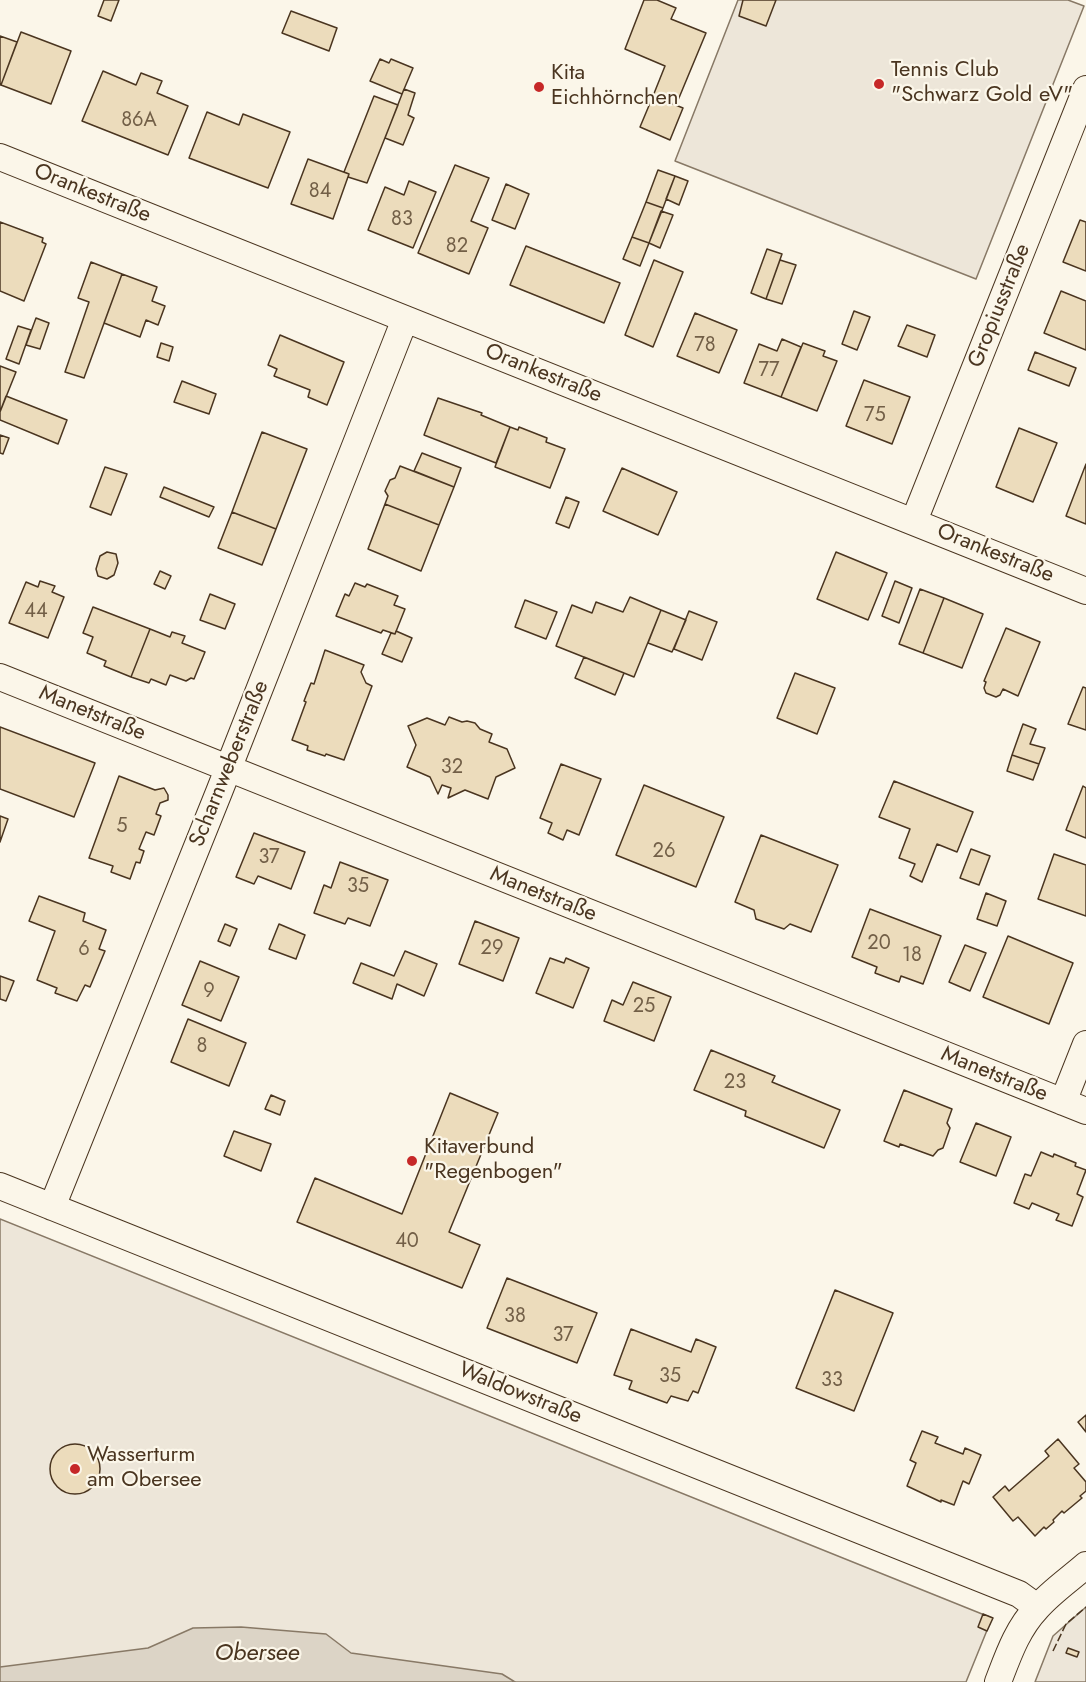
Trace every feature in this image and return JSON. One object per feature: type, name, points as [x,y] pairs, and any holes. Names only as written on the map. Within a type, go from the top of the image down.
[{"type":"street","name":"Gropiusstraße","points":[[914,521],[1086,89]]},
{"type":"street","name":"Orankestraße","points":[[0,157],[1086,591]]},
{"type":"street","name":"Scharnweberstraße","points":[[52,1207],[405,319]]},
{"type":"street","name":"Manetstraße","points":[[0,677],[1074,1106]]},
{"type":"street","points":[[1074,1106],[1086,1044]]},
{"type":"street","name":"Waldowstraße","points":[[0,1186],[999,1585],[1019,1594],[1037,1607]]},
{"type":"street","points":[[998,1682],[1023,1625],[1037,1607],[1086,1565]]},
{"type":"shaded area","name":"Tennis Club \"Schwarz Gold eV\"","points":[[738,0],[1068,0],[1084,6],[976,279],[675,161]]},
{"type":"shaded area","points":[[0,1219],[992,1618],[966,1682],[0,1682]]},
{"type":"shaded area","points":[[1086,1607],[1086,1682],[1035,1682],[1053,1636]]},
{"type":"water","name":"Obersee","points":[[241,1627],[326,1634],[351,1653],[502,1674],[515,1682],[0,1682],[0,1667],[148,1648],[193,1628]]},
{"type":"building","points":[[104,0],[119,0],[111,21],[98,16]]},
{"type":"building","points":[[644,0],[657,0],[676,8],[671,19],[706,33],[676,105],[653,96],[665,66],[625,49]]},
{"type":"building","points":[[743,0],[776,0],[766,26],[739,16]]},
{"type":"building","points":[[291,11],[337,28],[329,51],[282,33]]},
{"type":"building","points":[[21,32],[71,51],[51,104],[1,85]]},
{"type":"building","points":[[0,36],[17,42],[1,85],[0,85]]},
{"type":"building","points":[[380,59],[389,63],[391,59],[413,68],[402,94],[370,81]]},
{"type":"building","points":[[103,71],[136,85],[141,73],[162,81],[157,93],[188,106],[168,155],[82,121]]},
{"type":"building","points":[[404,89],[415,93],[408,115],[414,118],[403,145],[385,138]]},
{"type":"building","points":[[374,96],[398,105],[367,183],[348,177],[349,174],[344,172]]},
{"type":"building","points":[[653,96],[683,108],[670,140],[640,127]]},
{"type":"building","points":[[207,112],[239,125],[243,114],[290,132],[268,188],[189,158]]},
{"type":"building","points":[[308,159],[349,174],[333,219],[291,204]]},
{"type":"building","points":[[455,165],[489,178],[471,221],[488,228],[469,274],[418,253]]},
{"type":"building","points":[[658,170],[675,176],[663,208],[646,202]]},
{"type":"building","points":[[675,176],[688,181],[679,205],[666,199]]},
{"type":"building","points":[[409,181],[436,192],[413,248],[368,230],[385,187],[404,195]]},
{"type":"building","points":[[506,184],[529,194],[515,229],[492,220]]},
{"type":"building","points":[[646,202],[663,208],[649,243],[632,237]]},
{"type":"building","points":[[661,211],[673,215],[660,248],[649,243]]},
{"type":"building","points":[[1080,220],[1086,222],[1086,271],[1063,262]]},
{"type":"building","points":[[0,222],[43,238],[42,242],[46,244],[24,301],[0,291]]},
{"type":"building","points":[[632,237],[649,243],[640,266],[623,259]]},
{"type":"building","points":[[526,246],[620,283],[604,323],[510,285]]},
{"type":"building","points":[[767,249],[782,254],[766,299],[751,293]]},
{"type":"building","points":[[654,260],[683,272],[653,347],[625,335]]},
{"type":"building","points":[[780,260],[796,265],[782,304],[766,299]]},
{"type":"building","points":[[91,262],[122,274],[84,378],[65,372],[89,302],[78,298]]},
{"type":"building","points":[[122,274],[157,287],[152,301],[165,306],[158,325],[146,320],[140,337],[104,323]]},
{"type":"building","points":[[1061,291],[1086,301],[1086,350],[1044,333]]},
{"type":"building","points":[[854,311],[870,317],[857,350],[842,344]]},
{"type":"building","points":[[695,313],[737,330],[719,373],[677,356]]},
{"type":"building","points":[[36,318],[49,323],[40,349],[26,345]]},
{"type":"building","points":[[907,325],[935,335],[927,357],[898,346]]},
{"type":"building","points":[[18,326],[31,330],[19,364],[6,359]]},
{"type":"building","points":[[280,335],[344,362],[327,405],[308,397],[310,390],[274,376],[277,369],[268,365]]},
{"type":"building","points":[[782,339],[801,347],[781,397],[744,383],[759,344],[777,351]]},
{"type":"building","points":[[161,343],[173,347],[169,361],[157,357]]},
{"type":"building","points":[[803,343],[825,351],[823,356],[837,361],[817,411],[781,397]]},
{"type":"building","points":[[1035,352],[1076,368],[1069,386],[1028,370]]},
{"type":"building","points":[[0,366],[16,372],[0,412]]},
{"type":"building","points":[[864,380],[910,397],[892,444],[846,426]]},
{"type":"building","points":[[182,381],[216,394],[209,414],[174,402]]},
{"type":"building","points":[[6,396],[67,420],[58,444],[0,420],[0,412]]},
{"type":"building","points":[[438,398],[482,413],[481,415],[510,427],[496,463],[424,435]]},
{"type":"building","points":[[510,427],[518,430],[519,427],[547,438],[546,442],[565,449],[550,488],[495,467]]},
{"type":"building","points":[[1019,428],[1057,443],[1033,502],[996,487]]},
{"type":"building","points":[[262,432],[307,449],[276,529],[232,512]]},
{"type":"building","points":[[0,435],[9,438],[3,454],[0,453]]},
{"type":"building","points":[[422,453],[461,468],[454,487],[414,471]]},
{"type":"building","points":[[1086,464],[1086,524],[1066,516]]},
{"type":"building","points":[[400,466],[454,487],[439,525],[385,504],[388,496],[385,491],[390,480],[395,478]]},
{"type":"building","points":[[105,467],[127,474],[111,515],[90,507]]},
{"type":"building","points":[[622,468],[677,492],[658,535],[603,511]]},
{"type":"building","points":[[164,487],[214,507],[209,517],[160,497]]},
{"type":"building","points":[[566,497],[579,502],[569,528],[556,523]]},
{"type":"building","points":[[385,504],[439,525],[421,571],[368,549]]},
{"type":"building","points":[[232,512],[276,529],[262,565],[218,548]]},
{"type":"building","points":[[107,552],[116,554],[118,563],[114,575],[107,579],[98,576],[96,569],[100,556]]},
{"type":"building","points":[[836,552],[887,573],[868,620],[817,599]]},
{"type":"building","points":[[160,571],[171,576],[165,589],[154,584]]},
{"type":"building","points":[[40,581],[55,586],[52,592],[64,597],[48,638],[9,623],[26,582],[38,587]]},
{"type":"building","points":[[895,581],[912,588],[899,623],[882,616]]},
{"type":"building","points":[[355,583],[365,587],[367,584],[398,596],[394,605],[405,609],[395,634],[383,630],[381,633],[336,616],[345,594],[349,596]]},
{"type":"building","points":[[920,589],[944,598],[923,653],[899,644]]},
{"type":"building","points":[[210,594],[235,604],[225,629],[200,620]]},
{"type":"building","points":[[630,597],[661,610],[634,677],[556,646],[572,605],[592,613],[596,602],[623,612]]},
{"type":"building","points":[[944,598],[983,614],[962,668],[923,653]]},
{"type":"building","points":[[525,600],[557,612],[546,639],[515,627]]},
{"type":"building","points":[[93,607],[150,629],[131,677],[104,666],[106,661],[87,653],[93,637],[83,633]]},
{"type":"building","points":[[661,610],[686,620],[672,652],[648,643]]},
{"type":"building","points":[[689,611],[717,622],[702,660],[674,649]]},
{"type":"building","points":[[1006,628],[1040,642],[1018,696],[1003,689],[996,697],[986,693],[984,688],[986,682],[984,681]]},
{"type":"building","points":[[150,629],[170,637],[172,632],[185,636],[182,643],[205,652],[194,679],[186,681],[170,675],[166,685],[151,679],[149,683],[131,677]]},
{"type":"building","points":[[396,631],[412,638],[402,662],[382,654],[391,633],[395,634]]},
{"type":"building","points":[[325,650],[364,665],[361,672],[366,683],[372,686],[344,760],[307,750],[308,746],[292,740],[306,702],[304,701],[311,683],[314,684]]},
{"type":"building","points":[[584,657],[624,673],[615,695],[575,678]]},
{"type":"building","points":[[795,673],[835,688],[817,734],[777,718]]},
{"type":"building","points":[[1083,687],[1086,688],[1086,730],[1068,724]]},
{"type":"building","points":[[449,717],[462,722],[475,723],[480,729],[492,734],[489,742],[507,749],[515,768],[496,777],[488,799],[465,790],[448,798],[451,788],[442,785],[438,794],[430,777],[407,767],[416,745],[408,726],[427,718],[445,725]]},
{"type":"building","points":[[1023,724],[1036,729],[1030,744],[1045,748],[1039,764],[1012,755]]},
{"type":"building","points":[[0,727],[95,763],[74,817],[0,789]]},
{"type":"building","points":[[1012,755],[1039,764],[1033,780],[1007,771]]},
{"type":"building","points":[[561,764],[601,779],[579,835],[567,830],[563,840],[548,833],[552,823],[540,818]]},
{"type":"building","points":[[119,776],[155,790],[164,788],[168,795],[168,800],[160,803],[156,814],[161,816],[154,835],[146,832],[139,849],[144,851],[140,863],[136,862],[130,879],[111,872],[113,866],[89,858]]},
{"type":"building","points":[[894,781],[973,812],[957,852],[937,844],[922,882],[910,876],[915,864],[899,858],[910,829],[879,817]]},
{"type":"building","points":[[644,785],[724,817],[696,887],[616,855]]},
{"type":"building","points":[[1083,786],[1086,788],[1086,838],[1066,830]]},
{"type":"building","points":[[0,816],[8,819],[0,842]]},
{"type":"building","points":[[254,833],[305,852],[291,889],[258,876],[254,884],[236,877]]},
{"type":"building","points":[[761,835],[838,865],[811,932],[790,924],[784,929],[756,919],[754,910],[735,902]]},
{"type":"building","points":[[971,849],[990,856],[979,885],[960,878]]},
{"type":"building","points":[[1054,854],[1086,865],[1086,916],[1038,899]]},
{"type":"building","points":[[340,862],[388,880],[370,926],[348,918],[345,924],[314,913],[324,885],[331,888]]},
{"type":"building","points":[[986,893],[1006,901],[997,926],[977,919]]},
{"type":"building","points":[[39,896],[85,913],[83,921],[106,930],[99,949],[105,951],[90,987],[85,985],[77,1001],[55,993],[57,988],[37,980],[55,931],[29,921]]},
{"type":"building","points":[[870,909],[941,936],[923,984],[901,976],[899,982],[875,973],[877,967],[852,957]]},
{"type":"building","points":[[475,921],[519,938],[503,981],[459,964]]},
{"type":"building","points":[[225,924],[237,929],[230,946],[218,941]]},
{"type":"building","points":[[279,924],[305,935],[296,959],[269,949]]},
{"type":"building","points":[[1008,936],[1073,963],[1049,1024],[983,997]]},
{"type":"building","points":[[965,945],[986,953],[970,991],[949,982]]},
{"type":"building","points":[[405,951],[437,964],[424,996],[397,984],[392,999],[353,983],[361,963],[394,976]]},
{"type":"building","points":[[550,958],[564,963],[566,958],[589,968],[573,1008],[536,993]]},
{"type":"building","points":[[200,961],[239,977],[221,1021],[182,1005]]},
{"type":"building","points":[[0,976],[14,981],[6,1001],[0,999]]},
{"type":"building","points":[[633,982],[671,997],[654,1041],[604,1021],[612,1000],[623,1005]]},
{"type":"building","points":[[188,1019],[246,1043],[229,1086],[171,1062]]},
{"type":"building","points":[[711,1050],[775,1076],[772,1082],[840,1110],[824,1148],[745,1116],[746,1111],[694,1090]]},
{"type":"building","points":[[904,1090],[952,1109],[947,1123],[950,1128],[943,1148],[933,1156],[900,1144],[899,1147],[884,1141]]},
{"type":"building","points":[[450,1093],[498,1113],[449,1232],[480,1245],[462,1288],[297,1222],[315,1178],[402,1214]]},
{"type":"building","points":[[271,1095],[285,1101],[280,1115],[265,1109]]},
{"type":"building","points":[[976,1123],[1011,1137],[996,1176],[960,1162]]},
{"type":"building","points":[[234,1131],[271,1144],[261,1171],[224,1156]]},
{"type":"building","points":[[1041,1152],[1053,1157],[1054,1154],[1086,1170],[1077,1194],[1083,1197],[1072,1226],[1056,1220],[1059,1214],[1032,1203],[1029,1209],[1014,1203],[1025,1174],[1031,1176]]},
{"type":"building","points":[[507,1278],[597,1313],[577,1363],[487,1328]]},
{"type":"building","points":[[835,1290],[893,1313],[854,1411],[796,1388]]},
{"type":"building","points":[[631,1329],[691,1352],[696,1339],[716,1347],[698,1393],[693,1391],[688,1401],[671,1396],[667,1403],[629,1389],[632,1381],[614,1375]]},
{"type":"building","points":[[1086,1415],[1086,1432],[1078,1422]]},
{"type":"building","points":[[922,1431],[938,1437],[935,1443],[963,1454],[965,1448],[981,1455],[969,1484],[963,1481],[954,1505],[941,1500],[941,1502],[907,1486],[916,1463],[910,1460]]},
{"type":"building","points":[[1058,1439],[1079,1464],[1074,1468],[1086,1482],[1086,1491],[1080,1496],[1082,1498],[1064,1513],[1062,1511],[1053,1520],[1054,1522],[1046,1529],[1044,1527],[1035,1536],[1018,1517],[1013,1521],[993,1497],[1005,1486],[1009,1491],[1049,1456],[1045,1451]]},
{"type":"building","name":"Wasserturm am Obersee","points":[[75,1444],[93,1451],[100,1469],[93,1487],[75,1494],[57,1487],[50,1469],[57,1451]]},
{"type":"building","points":[[983,1614],[993,1618],[987,1631],[978,1627]]},
{"type":"building","points":[[1068,1648],[1079,1652],[1077,1657],[1066,1653]]},
{"type":"fence","points":[[1053,1651],[1066,1624],[1086,1607]]},
{"type":"place","name":"Tennis Club \"Schwarz Gold eV\"","points":[[879,84]]},
{"type":"place","name":"Kita Eichhörnchen","points":[[539,87]]},
{"type":"place","name":"Kitaverbund \"Regenbogen\"","points":[[412,1161]]},
{"type":"place","name":"Wasserturm am Obersee","points":[[75,1469]]}]
